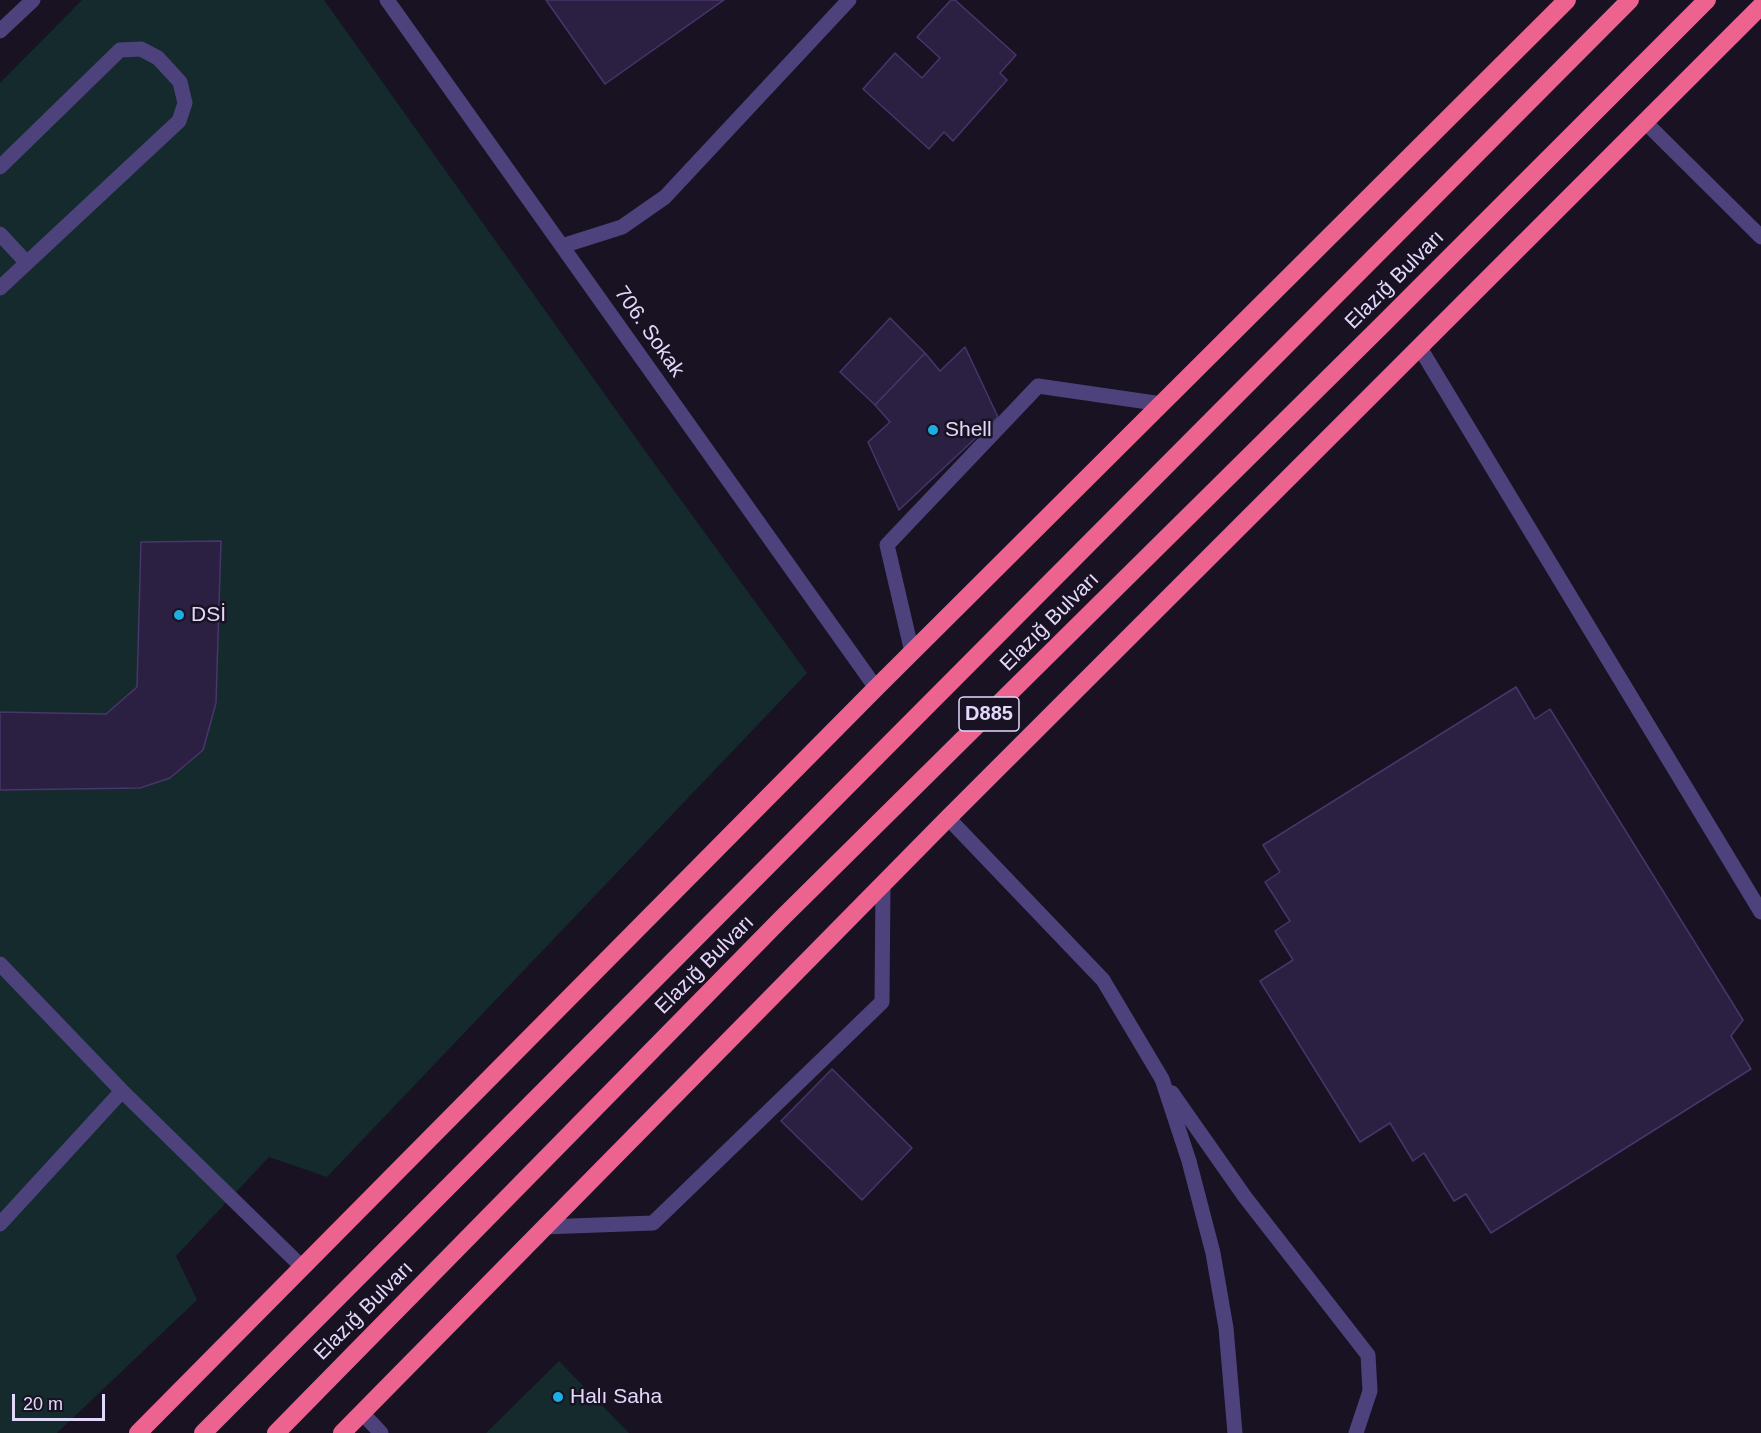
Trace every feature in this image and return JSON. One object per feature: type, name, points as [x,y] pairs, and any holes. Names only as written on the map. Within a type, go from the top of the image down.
[{"type":"highway","points":[[138,1433],[876,687],[1567,0]]},
{"type":"highway","name":"Elazığ Bulvarı","points":[[203,1433],[1630,0]]},
{"type":"highway","name":"Elazığ Bulvarı","points":[[276,1433],[782,918],[1373,335],[1707,0]]},
{"type":"highway","points":[[342,1433],[948,818],[1761,6]]},
{"type":"street","points":[[0,31],[33,0]]},
{"type":"street","name":"706. Sokak","points":[[387,0],[876,687]]},
{"type":"street","points":[[562,246],[622,227],[665,197],[849,0]]},
{"type":"street","points":[[0,167],[120,50],[141,49],[158,58],[180,82],[184,103],[179,121],[0,288]]},
{"type":"street","points":[[1645,122],[1760,235]]},
{"type":"street","points":[[0,234],[27,263]]},
{"type":"street","points":[[1420,348],[1761,912]]},
{"type":"street","points":[[912,652],[888,545],[1038,386],[1162,404]]},
{"type":"street","points":[[948,818],[1103,980],[1162,1079],[1252,1206],[1368,1355],[1370,1391],[1356,1433]]},
{"type":"street","points":[[543,1227],[653,1223],[882,1002],[883,884]]},
{"type":"street","points":[[0,964],[122,1091],[302,1267]]},
{"type":"street","points":[[1162,1079],[1189,1161],[1213,1253],[1226,1328],[1235,1433]]},
{"type":"street","points":[[0,1224],[122,1091]]},
{"type":"street","points":[[362,1413],[381,1433]]},
{"type":"green space","points":[[82,0],[324,0],[643,448],[807,673],[327,1177],[269,1157],[176,1256],[197,1300],[57,1433],[0,1433],[0,83]]},
{"type":"green space","name":"Halı Saha","points":[[559,1361],[629,1433],[486,1433]]},
{"type":"building","points":[[546,0],[724,0],[605,84]]},
{"type":"building","points":[[951,0],[955,0],[1016,55],[1000,73],[1007,80],[953,141],[944,132],[929,149],[863,89],[895,53],[922,78],[940,58],[917,37]]},
{"type":"building","points":[[890,318],[925,353],[875,405],[840,372]]},
{"type":"building","points":[[965,347],[998,417],[899,510],[868,442],[890,422],[875,405],[925,353],[940,371]]},
{"type":"building","name":"DSİ","points":[[221,541],[216,703],[203,750],[170,778],[140,788],[0,790],[0,712],[106,714],[137,687],[141,542]]},
{"type":"building","points":[[1516,687],[1535,719],[1550,709],[1743,1020],[1731,1036],[1751,1069],[1491,1233],[1466,1194],[1454,1201],[1424,1153],[1413,1161],[1390,1123],[1360,1142],[1260,981],[1293,960],[1275,931],[1290,921],[1265,882],[1280,872],[1263,845]]},
{"type":"building","points":[[832,1069],[912,1148],[862,1200],[781,1121]]},
{"type":"place","name":"Shell","points":[[933,430]]},
{"type":"place","name":"DSİ","points":[[179,615]]},
{"type":"place","name":"Halı Saha","points":[[558,1397]]}]
